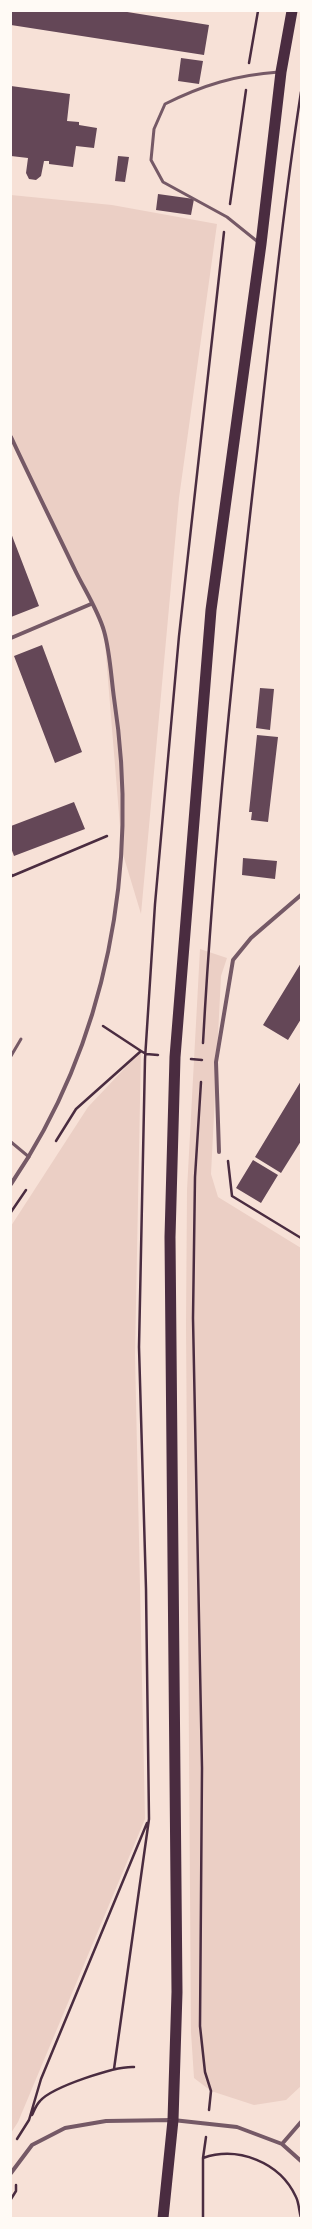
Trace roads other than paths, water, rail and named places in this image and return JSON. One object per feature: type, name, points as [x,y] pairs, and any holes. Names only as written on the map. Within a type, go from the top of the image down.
[{"type":"highway","points":[[163,2218],[173,2120],[176,1992],[170,1237],[175,1057],[211,610],[260,244],[281,72],[292,11]]},
{"type":"street","points":[[11,437],[104,630],[117,717],[122,784],[123,829],[122,862],[112,929],[103,976],[88,1024],[74,1068],[52,1115],[29,1157],[11,1184]]},
{"type":"street","points":[[11,638],[91,604]]},
{"type":"street","points":[[219,1152],[216,1062],[233,960],[251,938],[301,895]]},
{"type":"street","points":[[11,2173],[32,2145],[65,2128],[106,2121],[173,2120],[237,2127],[282,2144],[301,2161]]},
{"type":"street","points":[[282,2144],[301,2122]]},
{"type":"lane","points":[[260,244],[227,217],[163,182],[151,160],[154,129],[165,104],[192,90],[248,74],[281,72]]},
{"type":"lane","points":[[11,1056],[21,1039]]},
{"type":"lane","points":[[11,1142],[29,1157]]}]
